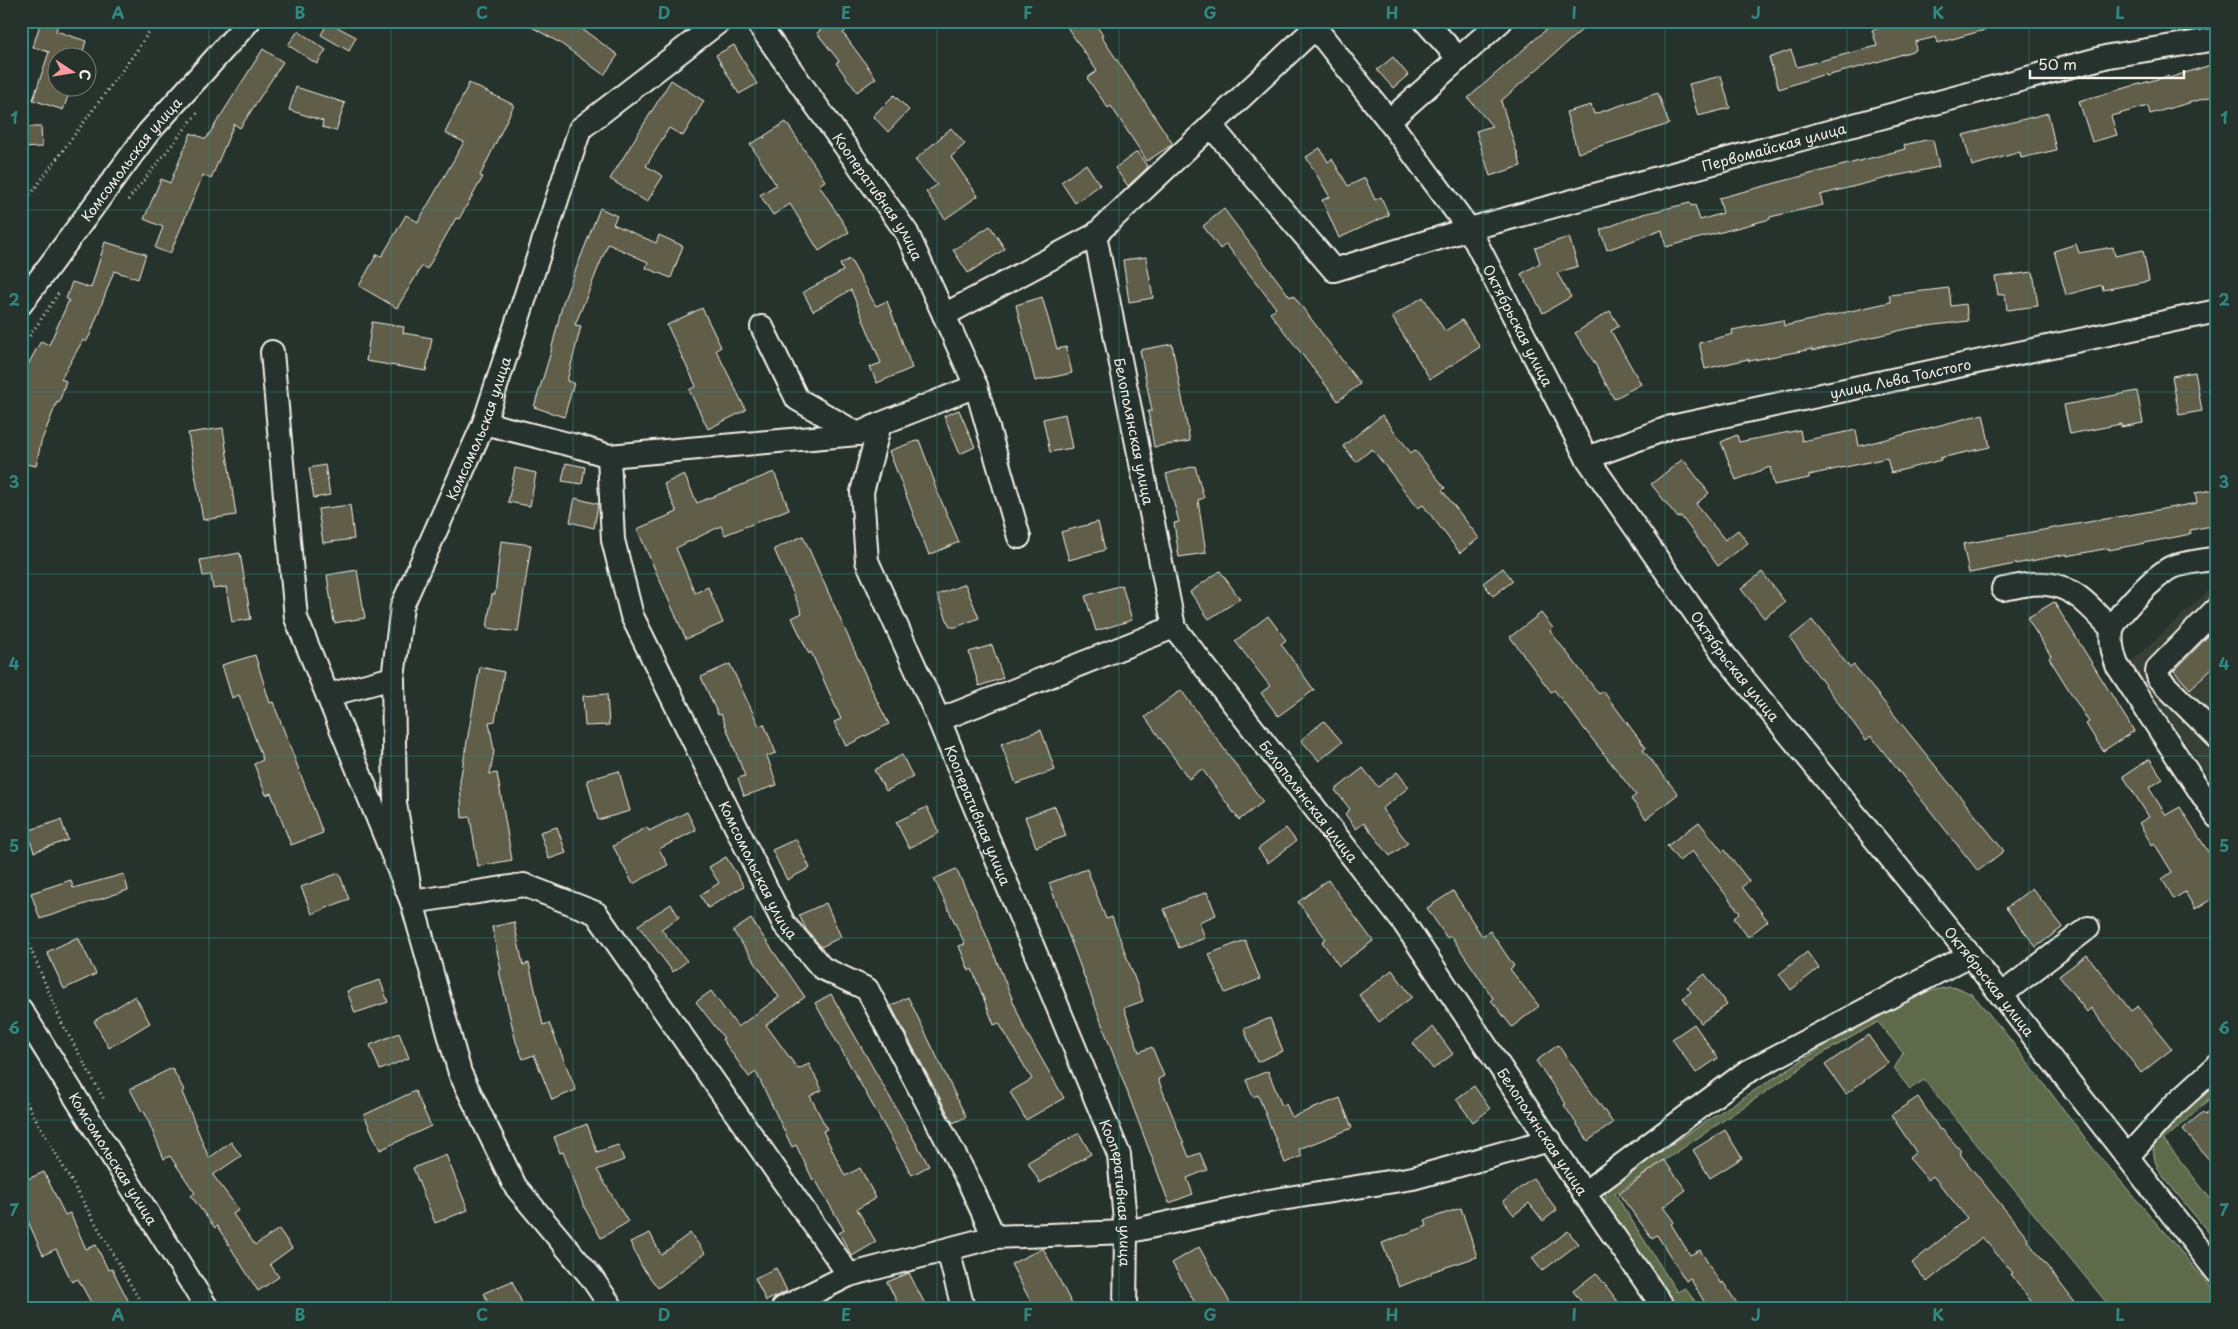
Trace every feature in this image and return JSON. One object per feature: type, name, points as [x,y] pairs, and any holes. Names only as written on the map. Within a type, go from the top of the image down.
[{"type":"street","name":"Комсомольская улица","points":[[21,304],[148,133],[249,21]]},
{"type":"street","name":"Комсомольская улица","points":[[612,1308],[591,1278],[515,1186],[460,1073],[412,902],[395,802],[393,678],[402,606],[484,423],[580,129],[720,21]]},
{"type":"street","name":"Кооперативная улица","points":[[756,21],[907,233],[976,386],[1019,538]]},
{"type":"street","points":[[1425,21],[1459,59]]},
{"type":"street","points":[[1389,121],[1501,21]]},
{"type":"street","points":[[944,315],[1095,235],[1211,126],[1313,24]]},
{"type":"street","name":"Октябрьская улица","points":[[1313,24],[1389,121],[1469,229],[1588,458],[1725,656],[1970,955],[2217,1272]]},
{"type":"street","name":"Первомайская улица","points":[[1211,126],[1334,270],[1469,229],[2109,56],[2217,39]]},
{"type":"street","name":"Белополянская улица","points":[[1095,235],[1174,627],[1404,923],[1584,1193],[1664,1308]]},
{"type":"street","name":"улица Льва Толстого","points":[[1588,458],[1671,426],[2217,311]]},
{"type":"street","points":[[762,328],[798,399],[858,434]]},
{"type":"street","name":"Комсомольская улица","points":[[272,352],[296,618],[412,902]]},
{"type":"street","points":[[484,423],[609,456],[858,434],[976,386]]},
{"type":"street","name":"Кооперативная улица","points":[[880,424],[862,492],[867,561],[939,720],[1119,1155],[1126,1232],[1124,1308]]},
{"type":"street","name":"Комсомольская улица","points":[[609,456],[613,540],[632,616],[784,924],[822,968],[867,989],[969,1182],[994,1237]]},
{"type":"street","points":[[2217,558],[2170,568],[2141,592],[2117,619],[2112,629],[2112,648],[2118,665],[2217,817]]},
{"type":"street","points":[[2003,589],[2044,583],[2064,588],[2083,600],[2112,629]]},
{"type":"street","points":[[2217,608],[2158,668],[2157,672],[2159,679],[2217,737]]},
{"type":"street","points":[[939,720],[1174,627]]},
{"type":"street","points":[[328,695],[393,678]]},
{"type":"street","points":[[412,902],[524,886],[596,913],[849,1275]]},
{"type":"street","points":[[2001,995],[2088,928]]},
{"type":"street","points":[[1584,1193],[1745,1073],[1970,955]]},
{"type":"street","name":"Комсомольская улица","points":[[21,1010],[207,1308]]},
{"type":"street","points":[[2128,1156],[2174,1105],[2217,1066]]},
{"type":"street","points":[[782,1308],[849,1275],[994,1237],[1126,1232],[1269,1201],[1413,1178],[1550,1140]]},
{"type":"street","points":[[948,1250],[963,1308]]},
{"type":"path","points":[[21,207],[135,53],[156,21]]},
{"type":"path","points":[[126,202],[204,105]]},
{"type":"path","points":[[21,354],[29,337],[62,288]]},
{"type":"path","points":[[21,926],[62,1023],[108,1106]]},
{"type":"path","points":[[21,1093],[144,1308]]},
{"type":"shaded area","points":[[2217,583],[2217,789],[2130,663]]},
{"type":"green space","points":[[1949,987],[1959,988],[1973,995],[2006,1034],[2095,1151],[2217,1294],[2217,1308],[2111,1308],[1924,1080],[1910,1089],[1894,1069],[1903,1053],[1878,1022],[1820,1055],[1615,1194],[1677,1292],[1685,1288],[1700,1308],[1676,1308],[1609,1209],[1605,1200],[1606,1189],[1705,1122],[1876,1013],[1925,992]]},
{"type":"green space","points":[[2217,1075],[2217,1093],[2164,1140],[2217,1207],[2217,1243],[2161,1174],[2155,1161],[2153,1148],[2154,1139]]},
{"type":"building","points":[[41,21],[59,21],[56,31],[86,41],[84,48],[48,48],[48,52],[33,47]]},
{"type":"building","points":[[521,21],[571,21],[618,55],[604,75],[560,43]]},
{"type":"building","points":[[831,21],[858,21],[843,33],[876,78],[857,92],[836,63],[839,61],[817,33]]},
{"type":"building","points":[[1063,21],[1093,21],[1173,144],[1147,161],[1111,106],[1108,108],[1087,78],[1097,71]]},
{"type":"building","points":[[1556,21],[1592,21],[1501,101],[1521,166],[1490,176],[1476,131],[1492,126],[1468,98]]},
{"type":"building","points":[[1901,21],[1998,21],[1999,26],[1938,43],[1936,37],[1915,42],[1916,50],[1864,66],[1826,76],[1825,74],[1779,89],[1769,58],[1791,50],[1797,67],[1877,46],[1872,30]]},
{"type":"building","points":[[328,22],[356,37],[349,51],[321,35]]},
{"type":"building","points":[[298,31],[326,50],[317,64],[288,45]]},
{"type":"building","points":[[734,45],[757,84],[739,94],[716,55]]},
{"type":"building","points":[[263,49],[283,62],[240,128],[234,124],[211,179],[203,175],[170,254],[155,248],[163,227],[144,219],[161,179],[170,183],[191,133],[206,139]]},
{"type":"building","points":[[48,55],[48,98],[67,98],[63,110],[33,100]]},
{"type":"building","points":[[1393,57],[1408,75],[1393,88],[1377,70]]},
{"type":"building","points":[[2217,63],[2217,95],[2150,114],[2148,106],[2111,116],[2117,135],[2092,142],[2079,101],[2168,76],[2169,78]]},
{"type":"building","points":[[1721,76],[1730,108],[1698,116],[1689,84]]},
{"type":"building","points":[[671,80],[704,101],[683,136],[669,128],[646,166],[663,176],[647,202],[610,179]]},
{"type":"building","points":[[469,83],[514,105],[480,176],[483,177],[459,219],[456,218],[427,269],[422,266],[397,308],[359,286],[377,254],[382,256],[406,215],[418,222],[464,142],[445,133]]},
{"type":"building","points":[[296,87],[345,103],[336,131],[322,127],[323,121],[289,110]]},
{"type":"building","points":[[1658,93],[1669,124],[1578,153],[1566,112],[1591,105],[1594,114]]},
{"type":"building","points":[[894,95],[909,110],[888,132],[873,116]]},
{"type":"building","points":[[2048,113],[2056,150],[2021,158],[2020,152],[1972,166],[1963,135]]},
{"type":"building","points":[[786,122],[825,181],[819,185],[849,232],[819,251],[790,204],[773,215],[760,195],[776,185],[750,144],[763,137],[765,138],[764,136]]},
{"type":"building","points":[[21,127],[41,127],[42,147],[21,148]]},
{"type":"building","points":[[951,128],[965,144],[951,157],[978,196],[945,219],[926,192],[937,185],[915,160]]},
{"type":"building","points":[[1933,140],[1939,167],[1820,195],[1823,205],[1770,217],[1770,219],[1666,247],[1662,230],[1607,250],[1600,230],[1643,214],[1690,203],[1691,206],[1695,205],[1700,220],[1723,213],[1719,198],[1905,149],[1904,145]]},
{"type":"building","points":[[1320,148],[1328,162],[1332,159],[1348,186],[1365,178],[1375,200],[1381,197],[1389,215],[1339,238],[1322,200],[1330,197],[1306,157]]},
{"type":"building","points":[[1137,152],[1148,167],[1128,186],[1115,168]]},
{"type":"building","points":[[1086,164],[1100,185],[1075,203],[1061,182]]},
{"type":"building","points":[[600,208],[617,216],[613,224],[656,243],[659,235],[683,246],[671,278],[646,268],[648,262],[608,244],[575,325],[581,326],[567,381],[574,383],[564,417],[534,407],[550,355],[563,302]]},
{"type":"building","points":[[1224,209],[1290,297],[1293,295],[1360,384],[1338,401],[1270,313],[1276,308],[1226,244],[1220,249],[1203,226]]},
{"type":"building","points":[[990,226],[1005,249],[968,273],[953,250]]},
{"type":"building","points":[[1569,237],[1578,266],[1557,273],[1571,297],[1543,313],[1521,274],[1540,263],[1535,248]]},
{"type":"building","points":[[105,242],[146,254],[138,279],[114,271],[90,335],[86,342],[83,340],[61,379],[66,381],[59,403],[57,402],[41,442],[36,466],[21,463],[21,366],[26,368],[41,341],[49,345],[69,300],[66,299],[72,282],[91,288]]},
{"type":"building","points":[[2076,244],[2079,253],[2113,247],[2115,256],[2143,250],[2149,281],[2103,290],[2102,285],[2066,295],[2054,251]]},
{"type":"building","points":[[1146,257],[1153,298],[1129,302],[1123,260]]},
{"type":"building","points":[[850,259],[876,306],[887,301],[912,368],[877,383],[870,367],[881,363],[851,290],[813,311],[803,292],[843,271],[840,264]]},
{"type":"building","points":[[2033,272],[2038,306],[2007,310],[2005,294],[1998,295],[1995,277]]},
{"type":"building","points":[[1949,288],[1951,306],[1966,304],[1968,321],[1911,328],[1812,351],[1812,349],[1749,361],[1748,359],[1705,369],[1699,343],[1733,334],[1732,330],[1783,320],[1784,326],[1891,302],[1889,295]]},
{"type":"building","points":[[1042,297],[1057,349],[1066,347],[1072,373],[1035,381],[1016,305]]},
{"type":"building","points":[[1423,297],[1445,331],[1462,320],[1480,347],[1430,379],[1392,317]]},
{"type":"building","points":[[702,308],[721,347],[716,350],[746,410],[708,429],[689,390],[696,386],[667,325]]},
{"type":"building","points":[[1610,311],[1619,326],[1611,331],[1641,384],[1614,399],[1594,362],[1575,333]]},
{"type":"building","points":[[372,322],[404,327],[403,333],[432,338],[426,371],[366,361]]},
{"type":"building","points":[[1172,344],[1190,441],[1154,447],[1148,411],[1152,411],[1140,350]]},
{"type":"building","points":[[2195,372],[2202,411],[2179,415],[2172,376]]},
{"type":"building","points":[[2137,391],[2143,423],[2121,427],[2121,424],[2070,434],[2064,405]]},
{"type":"building","points":[[959,410],[975,447],[960,454],[944,416]]},
{"type":"building","points":[[1065,414],[1072,448],[1050,452],[1043,419]]},
{"type":"building","points":[[1983,414],[1990,447],[1940,458],[1941,460],[1891,473],[1887,458],[1809,475],[1809,478],[1774,485],[1770,467],[1736,480],[1721,442],[1737,435],[1739,442],[1800,430],[1802,441],[1856,430],[1859,446]]},
{"type":"building","points":[[1382,415],[1411,453],[1415,450],[1445,488],[1442,490],[1479,538],[1460,553],[1423,505],[1418,508],[1372,449],[1356,462],[1343,446]]},
{"type":"building","points":[[223,428],[236,515],[203,520],[188,433]]},
{"type":"building","points":[[919,440],[934,484],[959,542],[929,555],[889,451]]},
{"type":"building","points":[[1683,459],[1709,493],[1696,504],[1725,540],[1738,530],[1748,543],[1718,566],[1681,516],[1678,518],[1651,484]]},
{"type":"building","points":[[566,463],[585,467],[582,484],[562,481]]},
{"type":"building","points":[[325,465],[330,495],[314,498],[309,468]]},
{"type":"building","points":[[1195,466],[1204,498],[1198,500],[1206,553],[1179,557],[1174,523],[1179,522],[1166,474]]},
{"type":"building","points":[[515,468],[536,473],[530,506],[508,502]]},
{"type":"building","points":[[774,472],[789,509],[725,535],[721,526],[676,548],[695,593],[708,587],[723,623],[686,639],[637,529],[677,512],[664,484],[684,474],[697,503]]},
{"type":"building","points":[[2217,489],[2217,525],[2190,530],[2191,534],[2109,550],[2109,548],[2067,556],[2067,554],[1969,573],[1963,544],[2197,503],[2195,493]]},
{"type":"building","points":[[575,498],[598,504],[594,528],[570,522]]},
{"type":"building","points":[[350,505],[354,539],[323,543],[318,509]]},
{"type":"building","points":[[1098,522],[1105,550],[1069,560],[1061,532]]},
{"type":"building","points":[[803,536],[889,724],[846,746],[834,722],[841,719],[811,652],[809,654],[792,618],[802,613],[774,549]]},
{"type":"building","points":[[501,541],[531,545],[518,632],[487,628],[492,594],[495,595]]},
{"type":"building","points":[[240,553],[251,619],[232,622],[226,587],[213,589],[211,575],[203,576],[200,560]]},
{"type":"building","points":[[1503,568],[1513,581],[1493,596],[1483,583]]},
{"type":"building","points":[[357,570],[365,618],[334,623],[327,575]]},
{"type":"building","points":[[1220,571],[1240,599],[1209,619],[1190,592]]},
{"type":"building","points":[[1762,572],[1785,602],[1764,618],[1741,589]]},
{"type":"building","points":[[965,584],[979,618],[956,627],[950,627],[937,595]]},
{"type":"building","points":[[1122,585],[1132,620],[1096,631],[1085,596]]},
{"type":"building","points":[[2054,602],[2134,731],[2103,751],[2086,724],[2089,722],[2049,658],[2051,656],[2027,618]]},
{"type":"building","points":[[1541,613],[1553,628],[1550,631],[1599,694],[1603,691],[1646,748],[1643,750],[1678,794],[1646,819],[1631,799],[1636,795],[1554,690],[1551,692],[1510,637]]},
{"type":"building","points":[[1268,616],[1286,640],[1281,644],[1314,690],[1278,716],[1261,693],[1270,686],[1235,641]]},
{"type":"building","points":[[1812,620],[1850,668],[1854,665],[2004,851],[1978,871],[1871,736],[1866,740],[1790,638]]},
{"type":"building","points":[[2217,627],[2217,663],[2190,689],[2174,671]]},
{"type":"building","points":[[992,645],[1003,678],[979,686],[969,652]]},
{"type":"building","points":[[255,655],[270,703],[273,702],[323,833],[291,845],[271,793],[266,795],[254,764],[263,760],[239,695],[232,698],[222,665]]},
{"type":"building","points":[[730,664],[759,726],[764,724],[776,753],[767,756],[777,785],[744,796],[738,778],[745,776],[721,714],[718,715],[701,677]]},
{"type":"building","points":[[480,667],[504,672],[495,721],[489,722],[494,751],[490,774],[497,773],[512,860],[478,866],[470,817],[462,818],[460,781]]},
{"type":"building","points":[[1181,690],[1263,802],[1239,820],[1202,769],[1189,779],[1145,717]]},
{"type":"building","points":[[607,694],[609,725],[585,726],[583,696]]},
{"type":"building","points":[[1324,721],[1342,742],[1319,761],[1301,740]]},
{"type":"building","points":[[1041,730],[1055,770],[1016,784],[1001,744]]},
{"type":"building","points":[[902,755],[913,777],[886,791],[874,770]]},
{"type":"building","points":[[2150,759],[2163,779],[2149,788],[2166,815],[2180,807],[2217,866],[2217,896],[2195,909],[2185,892],[2174,899],[2162,879],[2172,872],[2154,843],[2152,845],[2139,823],[2149,817],[2123,776]]},
{"type":"building","points":[[1363,768],[1378,787],[1397,772],[1409,787],[1382,809],[1408,843],[1390,856],[1364,823],[1356,829],[1345,814],[1350,809],[1335,790]]},
{"type":"building","points":[[619,771],[630,811],[598,820],[587,780]]},
{"type":"building","points":[[1055,806],[1066,836],[1036,847],[1025,817]]},
{"type":"building","points":[[927,807],[939,833],[909,848],[896,822]]},
{"type":"building","points":[[687,812],[696,830],[659,849],[668,865],[633,884],[613,846],[647,827],[649,831]]},
{"type":"building","points":[[61,820],[68,840],[34,852],[27,831]]},
{"type":"building","points":[[1699,822],[1723,852],[1725,850],[1749,881],[1742,887],[1768,921],[1748,937],[1734,918],[1740,913],[1692,851],[1679,861],[1667,846]]},
{"type":"building","points":[[557,827],[566,853],[549,859],[540,832]]},
{"type":"building","points":[[1286,828],[1296,841],[1268,863],[1258,849]]},
{"type":"building","points":[[796,839],[810,868],[787,880],[772,850]]},
{"type":"building","points":[[726,857],[744,886],[708,908],[700,895],[719,883],[709,867]]},
{"type":"building","points":[[956,869],[977,913],[1025,1030],[1064,1098],[1026,1120],[1010,1092],[1032,1079],[999,1023],[994,1025],[972,969],[969,971],[959,946],[965,944],[934,879]]},
{"type":"building","points":[[1087,869],[1106,919],[1112,917],[1143,1001],[1124,1008],[1139,1052],[1152,1047],[1164,1076],[1158,1079],[1189,1157],[1200,1153],[1207,1170],[1187,1178],[1193,1194],[1169,1203],[1049,883]]},
{"type":"building","points":[[339,873],[349,899],[312,914],[301,887]]},
{"type":"building","points":[[124,874],[128,890],[40,919],[31,893],[71,880],[73,888]]},
{"type":"building","points":[[1328,880],[1373,941],[1339,966],[1322,942],[1326,939],[1298,902]]},
{"type":"building","points":[[2032,888],[2063,927],[2036,947],[2006,908]]},
{"type":"building","points":[[1453,891],[1482,936],[1490,931],[1514,966],[1510,969],[1539,1006],[1512,1027],[1491,1000],[1493,998],[1451,936],[1447,938],[1427,908]]},
{"type":"building","points":[[1207,892],[1216,915],[1199,922],[1205,938],[1179,948],[1164,909]]},
{"type":"building","points":[[826,903],[841,937],[821,947],[806,929],[799,915]]},
{"type":"building","points":[[671,904],[679,917],[661,929],[687,961],[673,972],[638,925]]},
{"type":"building","points":[[751,919],[805,997],[766,1025],[798,1069],[809,1064],[822,1090],[810,1096],[827,1129],[823,1131],[845,1176],[860,1168],[876,1198],[857,1209],[876,1242],[852,1256],[839,1233],[844,1230],[815,1179],[813,1180],[796,1145],[792,1147],[756,1072],[749,1077],[722,1039],[724,1038],[696,1002],[711,991],[738,1027],[779,997],[733,931]]},
{"type":"building","points":[[514,922],[523,965],[529,963],[543,1025],[549,1023],[576,1090],[552,1100],[534,1055],[523,1059],[516,1042],[499,971],[501,970],[492,927]]},
{"type":"building","points":[[78,937],[96,974],[64,989],[47,952]]},
{"type":"building","points":[[1245,940],[1260,979],[1225,993],[1209,954]]},
{"type":"building","points":[[1807,952],[1819,968],[1791,990],[1779,974]]},
{"type":"building","points":[[2087,955],[2131,1011],[2138,1006],[2172,1049],[2141,1073],[2091,1008],[2087,1012],[2059,976]]},
{"type":"building","points":[[1392,970],[1412,997],[1379,1022],[1359,995]]},
{"type":"building","points":[[1705,974],[1727,1005],[1701,1023],[1683,998],[1691,992],[1687,987]]},
{"type":"building","points":[[380,980],[388,1002],[355,1013],[347,991]]},
{"type":"building","points":[[831,994],[929,1166],[912,1175],[815,1003]]},
{"type":"building","points":[[135,996],[150,1023],[109,1048],[94,1021]]},
{"type":"building","points":[[908,997],[966,1117],[953,1123],[891,1006]]},
{"type":"building","points":[[1270,1018],[1283,1051],[1257,1062],[1244,1029]]},
{"type":"building","points":[[1694,1024],[1718,1058],[1696,1073],[1672,1039]]},
{"type":"building","points":[[1433,1027],[1453,1054],[1433,1069],[1413,1043]]},
{"type":"building","points":[[399,1033],[409,1058],[380,1070],[370,1045]]},
{"type":"building","points":[[1868,1035],[1888,1063],[1846,1094],[1825,1065]]},
{"type":"building","points":[[1558,1045],[1613,1123],[1588,1141],[1564,1105],[1566,1104],[1536,1061]]},
{"type":"building","points":[[172,1068],[184,1090],[182,1092],[209,1158],[231,1142],[241,1156],[213,1175],[239,1210],[233,1214],[255,1245],[279,1229],[292,1248],[270,1264],[279,1277],[258,1291],[217,1226],[215,1228],[191,1196],[195,1193],[170,1156],[164,1159],[144,1111],[142,1112],[130,1089]]},
{"type":"building","points":[[1268,1071],[1282,1106],[1286,1104],[1292,1117],[1340,1098],[1352,1128],[1299,1149],[1302,1156],[1285,1163],[1258,1095],[1253,1097],[1246,1080]]},
{"type":"building","points":[[1474,1086],[1490,1109],[1473,1122],[1456,1099]]},
{"type":"building","points":[[415,1091],[431,1126],[380,1150],[364,1115]]},
{"type":"building","points":[[1918,1097],[1940,1130],[1942,1129],[1961,1151],[1959,1153],[2028,1238],[2027,1240],[2079,1308],[2036,1308],[2011,1274],[2013,1273],[1982,1237],[1927,1282],[1912,1263],[1967,1218],[1933,1176],[1928,1180],[1909,1158],[1916,1152],[1891,1115]]},
{"type":"building","points":[[2217,1106],[2217,1169],[2183,1129],[2203,1112],[2205,1115]]},
{"type":"building","points":[[587,1124],[597,1152],[618,1145],[624,1160],[597,1170],[628,1222],[601,1238],[584,1207],[563,1152],[560,1153],[554,1137]]},
{"type":"building","points":[[1725,1130],[1742,1158],[1710,1178],[1693,1150]]},
{"type":"building","points":[[1079,1133],[1091,1154],[1040,1183],[1028,1162]]},
{"type":"building","points":[[446,1155],[468,1210],[435,1223],[413,1168]]},
{"type":"building","points":[[1664,1160],[1686,1190],[1663,1207],[1674,1222],[1671,1224],[1690,1255],[1700,1250],[1721,1284],[1723,1282],[1740,1308],[1708,1308],[1690,1278],[1686,1281],[1657,1235],[1652,1238],[1619,1194]]},
{"type":"building","points":[[44,1172],[65,1215],[70,1213],[86,1249],[96,1245],[108,1270],[112,1269],[132,1308],[94,1308],[78,1279],[72,1282],[56,1249],[43,1255],[27,1219],[21,1222],[21,1182]]},
{"type":"building","points":[[1533,1178],[1557,1210],[1543,1221],[1529,1203],[1514,1215],[1503,1201]]},
{"type":"building","points":[[1461,1208],[1477,1257],[1431,1272],[1431,1274],[1399,1287],[1382,1243],[1427,1226],[1425,1220]]},
{"type":"building","points":[[1568,1231],[1578,1244],[1542,1271],[1532,1258]]},
{"type":"building","points":[[650,1233],[661,1255],[690,1233],[705,1253],[658,1288],[642,1267],[630,1242]]},
{"type":"building","points":[[1199,1247],[1233,1308],[1198,1308],[1172,1263]]},
{"type":"building","points":[[1043,1248],[1074,1308],[1034,1308],[1011,1264]]},
{"type":"building","points":[[776,1268],[787,1291],[766,1301],[755,1278]]},
{"type":"building","points":[[909,1273],[927,1308],[900,1308],[887,1282]]},
{"type":"building","points":[[1596,1273],[1623,1308],[1586,1308],[1573,1291]]},
{"type":"building","points":[[512,1281],[522,1303],[511,1308],[490,1308],[484,1293]]}]
